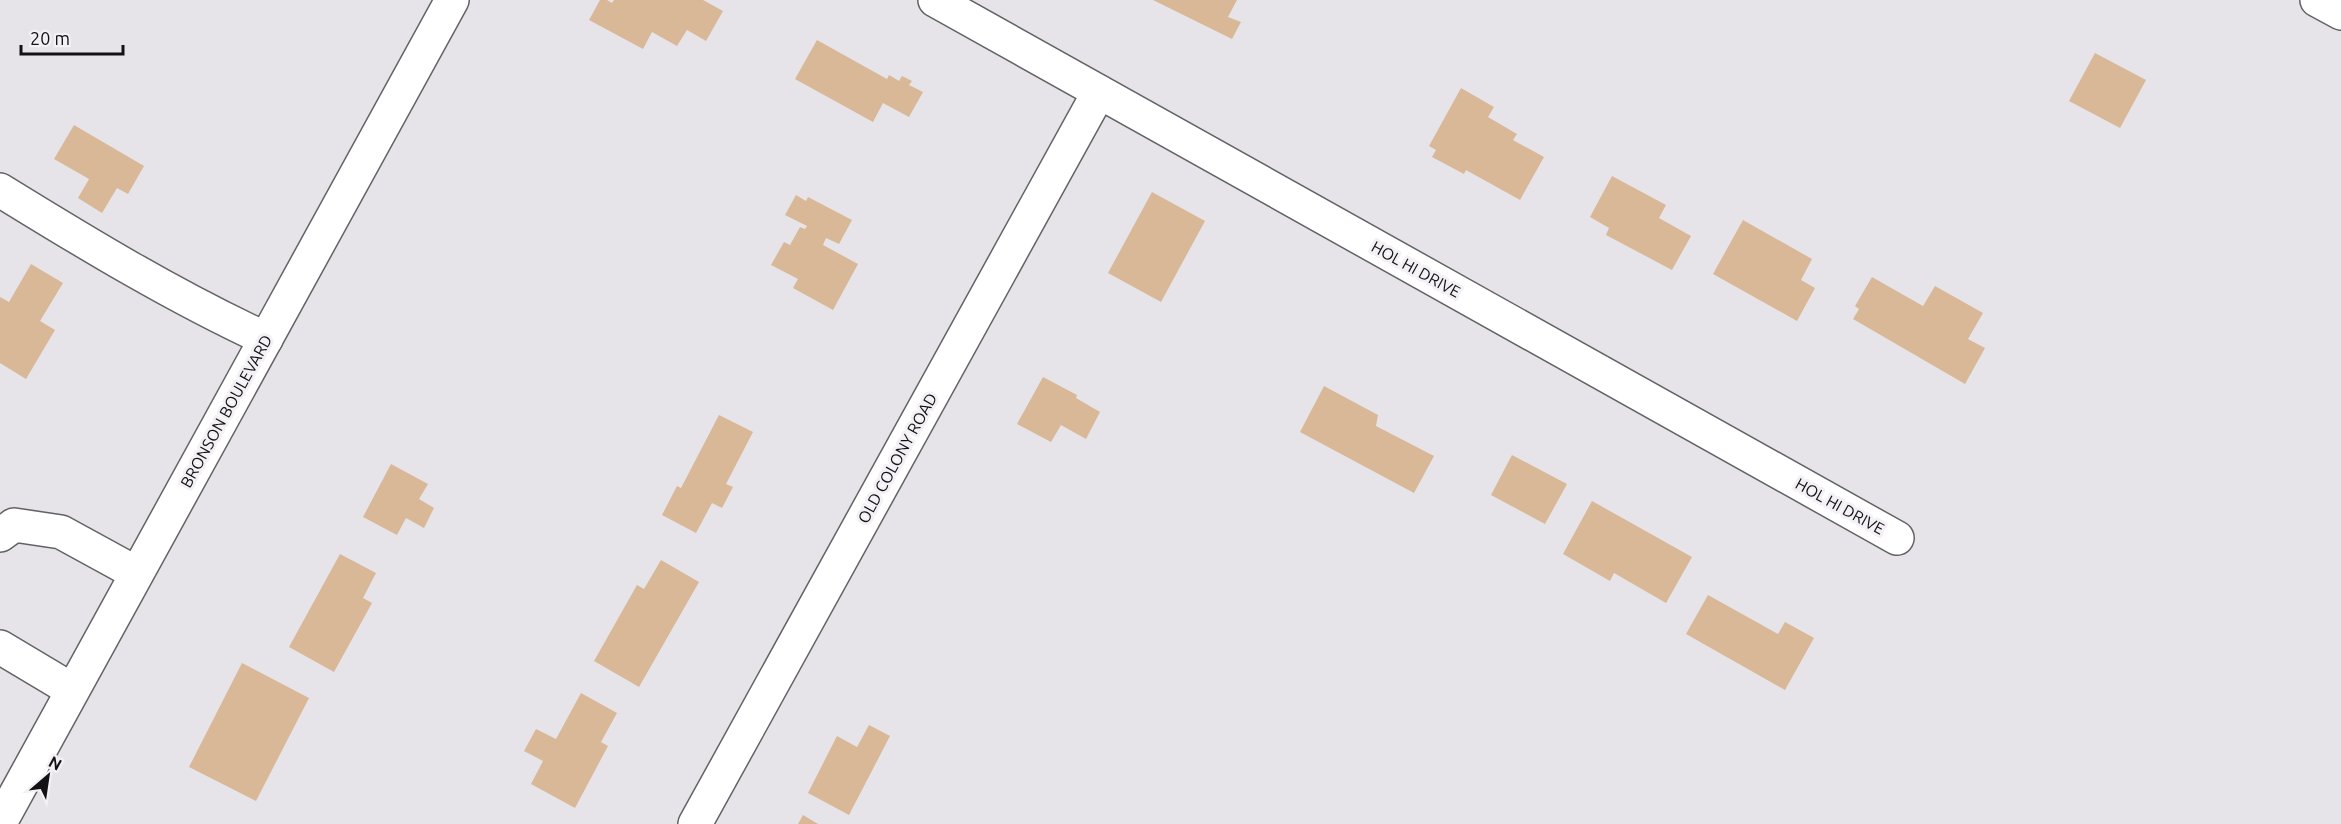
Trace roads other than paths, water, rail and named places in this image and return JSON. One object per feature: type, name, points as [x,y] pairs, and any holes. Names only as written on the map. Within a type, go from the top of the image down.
[{"type":"street","name":"BRONSON BOULEVARD","points":[[0,823],[452,0]]},
{"type":"street","name":"HOL HI DRIVE","points":[[935,0],[1897,538]]},
{"type":"street","points":[[2317,0],[2341,13]]},
{"type":"street","name":"OLD COLONY ROAD","points":[[695,824],[1099,92]]},
{"type":"street","points":[[0,190],[96,249],[224,320],[266,339]]},
{"type":"street","points":[[0,535],[14,525],[61,532],[136,573]]},
{"type":"street","points":[[0,648],[72,690]]}]
